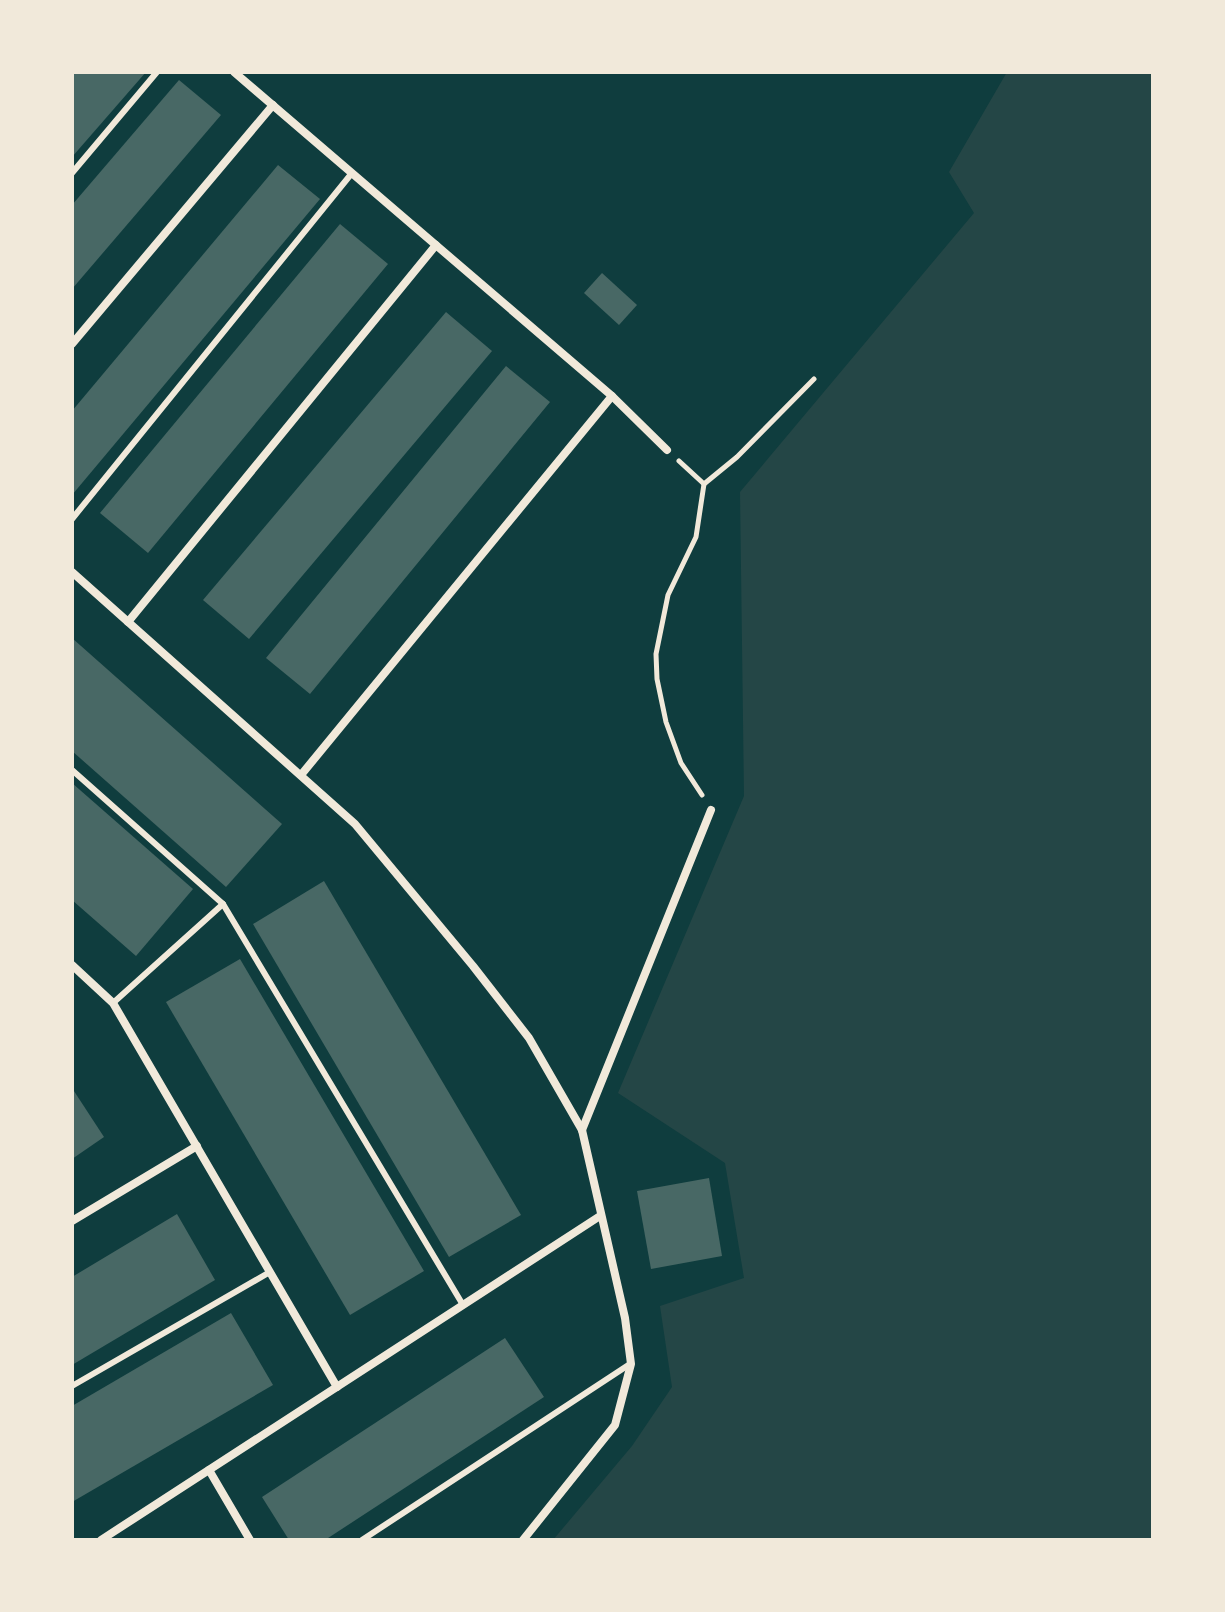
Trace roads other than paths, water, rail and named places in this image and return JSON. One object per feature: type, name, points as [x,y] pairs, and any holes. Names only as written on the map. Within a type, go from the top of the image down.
[{"type":"street","points":[[234,72],[612,396],[667,450]]},
{"type":"street","points":[[72,344],[273,105]]},
{"type":"street","points":[[128,622],[436,245]]},
{"type":"street","points":[[301,775],[612,396]]},
{"type":"street","points":[[72,572],[355,824],[529,1038],[582,1130],[625,1318],[631,1364],[615,1425],[523,1540]]},
{"type":"street","points":[[582,1130],[711,810]]},
{"type":"street","points":[[72,965],[113,1003],[337,1387]]},
{"type":"street","points":[[72,1221],[197,1146]]},
{"type":"street","points":[[101,1540],[600,1216]]},
{"type":"street","points":[[209,1470],[250,1540]]},
{"type":"lane","points":[[72,173],[157,72]]},
{"type":"lane","points":[[72,519],[352,173]]},
{"type":"lane","points":[[72,770],[223,904],[463,1305]]},
{"type":"lane","points":[[113,1003],[223,904]]},
{"type":"lane","points":[[72,1386],[270,1272]]},
{"type":"lane","points":[[362,1540],[631,1364]]}]
